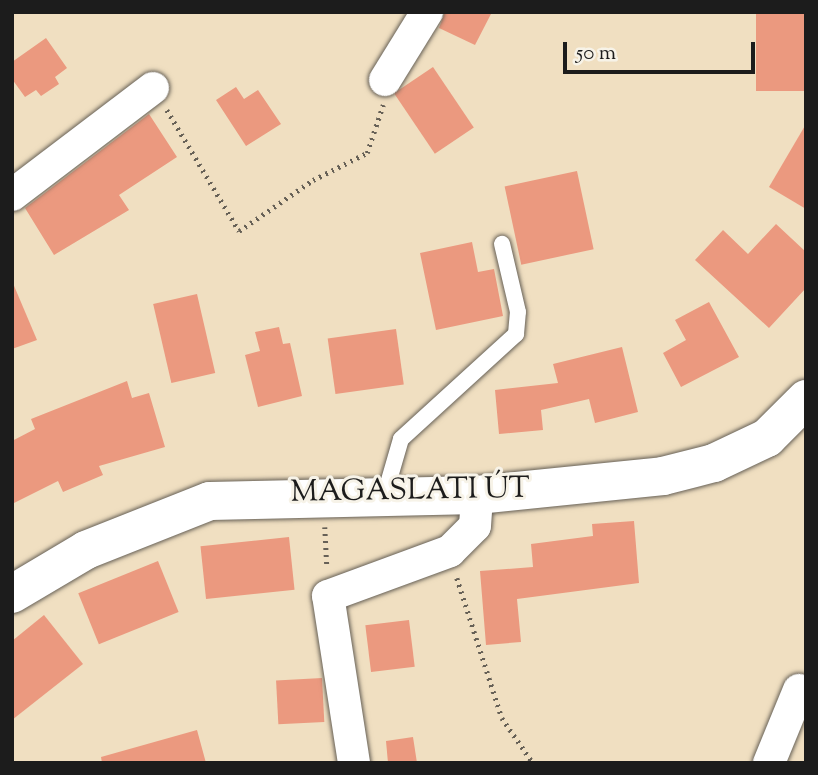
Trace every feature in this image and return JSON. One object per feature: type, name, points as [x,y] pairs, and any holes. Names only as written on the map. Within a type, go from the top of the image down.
[{"type":"street","points":[[385,80],[427,12]]},
{"type":"street","points":[[12,195],[153,88]]},
{"type":"street","name":"MAGASLATI ÚT","points":[[12,594],[86,550],[167,514],[210,501],[323,494],[478,495],[609,484],[714,463],[766,438],[806,399]]},
{"type":"street","points":[[354,763],[328,596],[450,551],[475,526],[478,495]]},
{"type":"street","points":[[769,763],[799,690]]},
{"type":"lane","points":[[385,494],[401,439],[516,334],[518,312],[502,244]]},
{"type":"path","points":[[153,88],[239,232],[313,180],[367,153],[383,113],[385,80]]},
{"type":"path","points":[[323,494],[328,596]]},
{"type":"path","points":[[450,551],[502,719],[533,763]]},
{"type":"building","points":[[445,12],[492,12],[475,45],[439,28]]},
{"type":"building","points":[[756,12],[806,12],[806,91],[756,91]]},
{"type":"building","points":[[46,38],[67,68],[55,77],[59,84],[41,96],[36,90],[25,97],[12,79],[12,62]]},
{"type":"building","points":[[433,67],[474,128],[435,154],[394,93]]},
{"type":"building","points":[[236,87],[244,99],[258,90],[281,124],[246,146],[216,100]]},
{"type":"building","points":[[149,114],[177,157],[119,195],[129,210],[54,255],[25,208]]},
{"type":"building","points":[[806,124],[806,209],[769,187]]},
{"type":"building","points":[[577,171],[594,249],[521,265],[505,186]]},
{"type":"building","points":[[776,224],[806,252],[806,288],[769,328],[695,260],[723,230],[748,254]]},
{"type":"building","points":[[472,242],[478,272],[494,269],[503,316],[436,330],[420,253]]},
{"type":"building","points":[[12,281],[37,340],[12,349]]},
{"type":"building","points":[[197,294],[215,373],[171,383],[153,304]]},
{"type":"building","points":[[709,302],[739,357],[681,387],[663,353],[686,340],[675,320]]},
{"type":"building","points":[[279,327],[283,344],[290,343],[302,396],[258,407],[245,355],[260,351],[255,332]]},
{"type":"building","points":[[396,329],[404,384],[335,394],[328,339]]},
{"type":"building","points":[[622,347],[638,412],[595,423],[589,399],[541,410],[543,430],[499,434],[495,390],[558,383],[553,364]]},
{"type":"building","points":[[127,381],[132,398],[149,393],[165,447],[99,466],[103,475],[63,492],[58,481],[12,504],[12,441],[35,429],[31,419]]},
{"type":"building","points":[[634,521],[639,583],[517,599],[521,642],[486,645],[480,571],[533,567],[531,544],[593,536],[592,524]]},
{"type":"building","points":[[289,537],[295,590],[206,599],[200,546]]},
{"type":"building","points":[[158,561],[179,612],[99,644],[78,593]]},
{"type":"building","points":[[44,615],[83,664],[12,720],[12,641]]},
{"type":"building","points":[[409,620],[415,667],[371,672],[365,625]]},
{"type":"building","points":[[322,678],[324,722],[278,724],[276,680]]},
{"type":"building","points":[[197,730],[206,763],[102,763],[101,757]]},
{"type":"building","points":[[413,737],[417,763],[388,763],[386,741]]}]
